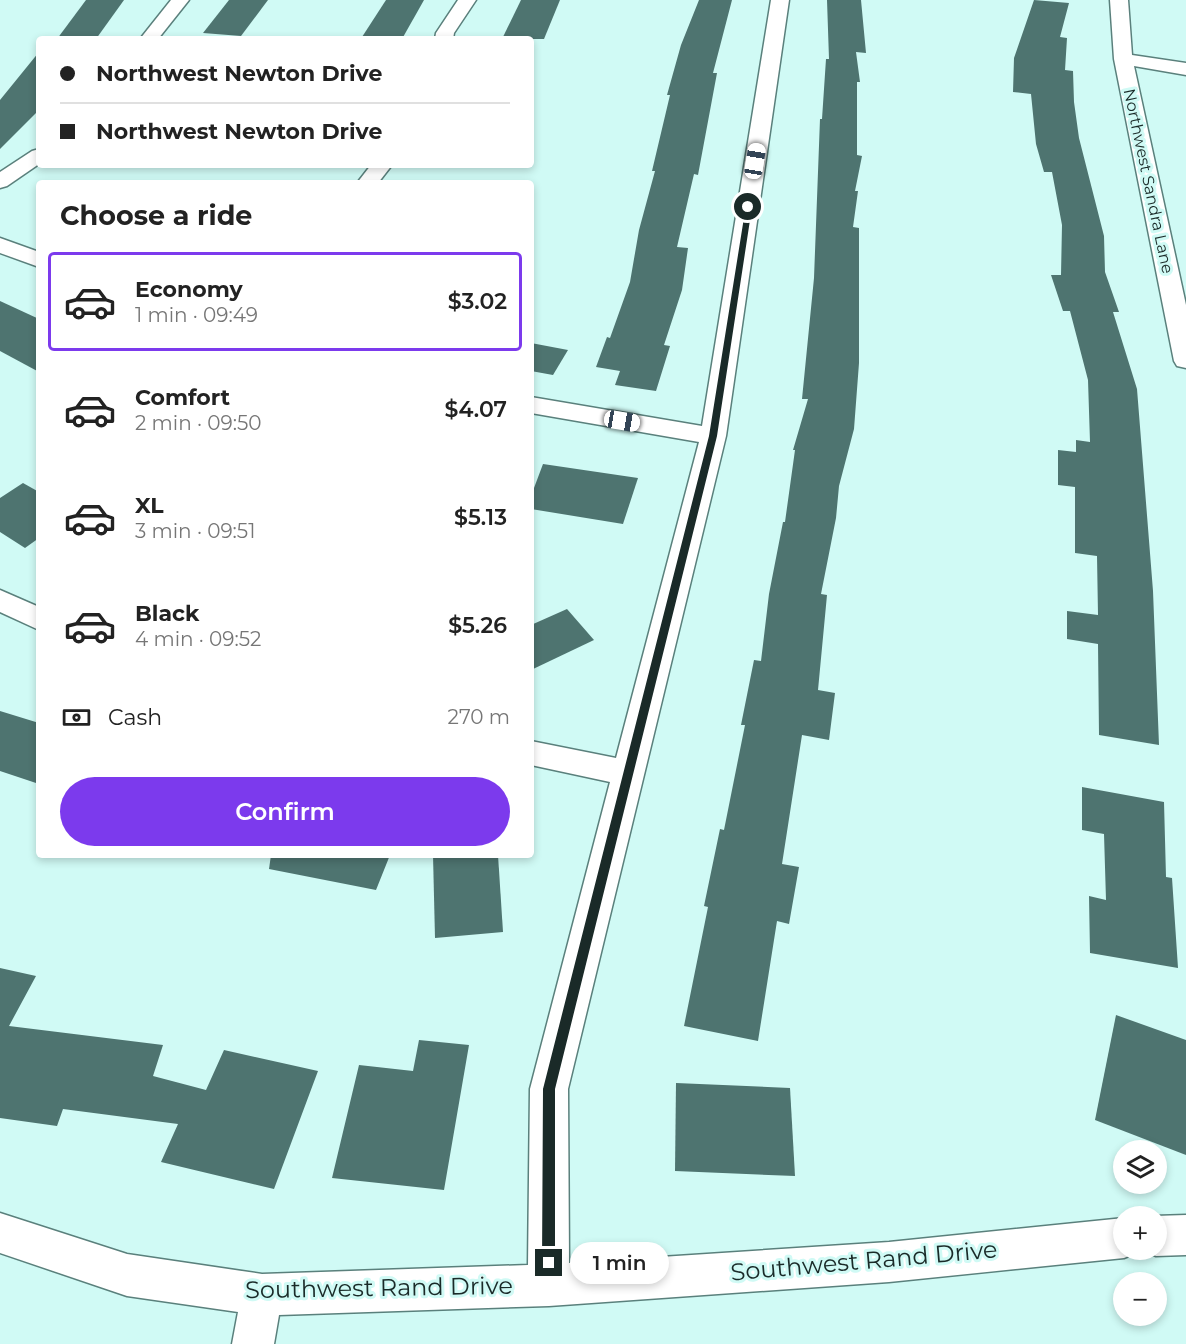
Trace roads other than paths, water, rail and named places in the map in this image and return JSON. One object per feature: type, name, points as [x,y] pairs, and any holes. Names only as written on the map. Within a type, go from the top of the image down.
[{"type":"street","points":[[151,36],[180,0]]},
{"type":"street","points":[[444,36],[467,0]]},
{"type":"street","points":[[549,1285],[549,1089],[713,436],[780,0]]},
{"type":"street","name":"Northwest Sandra Lane","points":[[1119,0],[1123,59],[1186,361]]},
{"type":"street","points":[[1123,59],[1186,69]]},
{"type":"street","points":[[0,182],[36,157]]},
{"type":"street","points":[[370,180],[380,168]]},
{"type":"street","points":[[0,245],[36,259]]},
{"type":"street","points":[[534,406],[713,436]]},
{"type":"street","points":[[0,600],[36,618]]},
{"type":"street","points":[[534,754],[630,773]]},
{"type":"street","name":"Southwest Rand Drive","points":[[0,1233],[127,1275],[262,1295],[549,1285],[889,1262],[1113,1239]]},
{"type":"street","points":[[1167,1236],[1186,1235]]},
{"type":"street","points":[[253,1344],[262,1295]]}]
